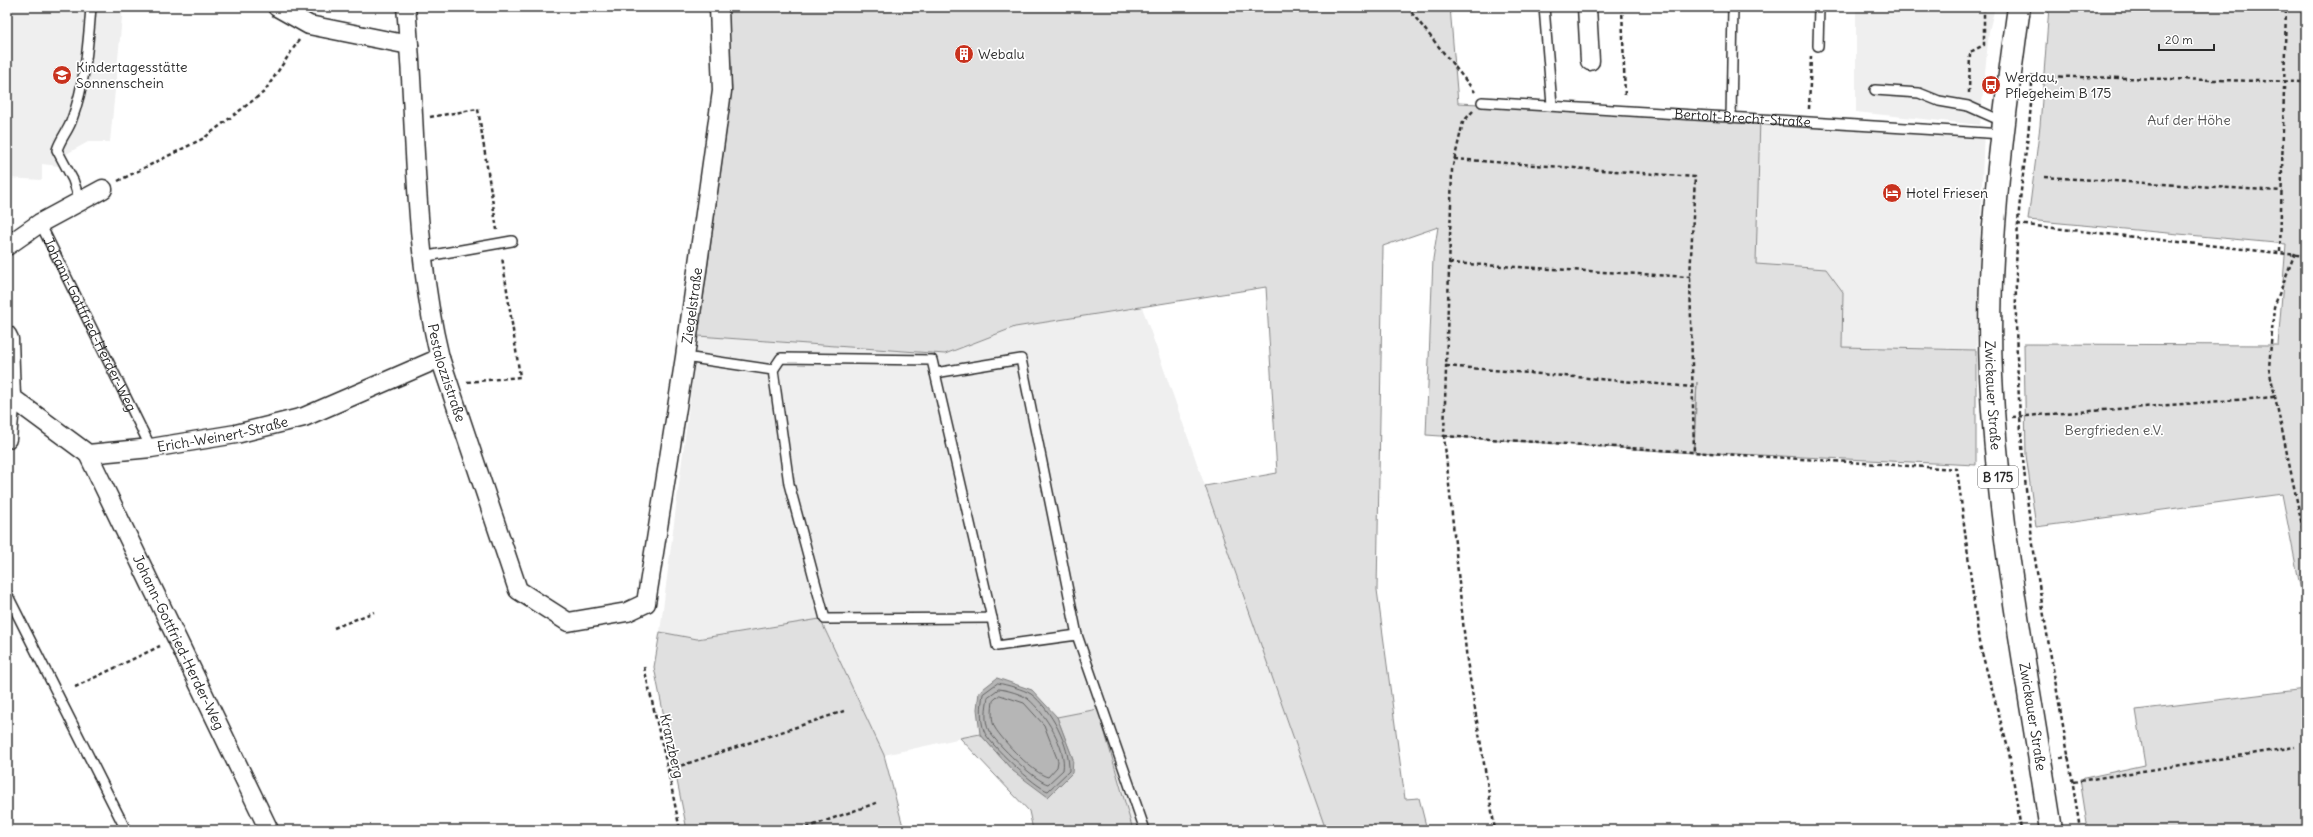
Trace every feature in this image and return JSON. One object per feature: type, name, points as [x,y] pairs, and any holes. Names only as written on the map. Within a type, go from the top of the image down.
[{"type":"main road","name":"Zwickauer Straße","points":[[2019,7],[2003,128],[1994,224],[1991,292],[1994,418],[1999,487],[2010,570],[2051,830]]},
{"type":"street","points":[[277,7],[309,25],[409,45]]},
{"type":"street","name":"Pestalozzistraße","points":[[406,7],[422,257],[433,327],[440,358],[518,590],[568,622],[627,612],[646,603]]},
{"type":"street","name":"Ziegelstraße","points":[[646,603],[685,357],[722,91],[719,7]]},
{"type":"street","points":[[1587,7],[1590,61]]},
{"type":"street","points":[[7,246],[40,223],[103,189]]},
{"type":"street","points":[[7,335],[9,340],[11,397],[7,440]]},
{"type":"street","name":"Erich-Weinert-Straße","points":[[88,454],[151,448],[236,434],[304,418],[440,358]]},
{"type":"street","points":[[11,397],[88,454]]},
{"type":"street","name":"Johann-Gottfried-Herder-Weg","points":[[88,454],[269,830]]},
{"type":"lane","points":[[80,201],[73,180],[57,150],[70,123],[83,85],[87,59],[90,7]]},
{"type":"lane","points":[[1544,7],[1552,105]]},
{"type":"lane","points":[[1731,118],[1733,7]]},
{"type":"lane","points":[[1818,46],[1819,7]]},
{"type":"lane","points":[[1875,90],[1919,93],[1939,101],[1968,106],[2003,128]]},
{"type":"lane","name":"Bertolt-Brecht-Straße","points":[[1482,102],[1552,105],[1625,112],[1809,122],[2003,128]]},
{"type":"lane","name":"Johann-Gottfried-Herder-Weg","points":[[40,223],[151,448]]},
{"type":"lane","points":[[422,257],[512,241]]},
{"type":"lane","points":[[685,357],[774,370]]},
{"type":"lane","points":[[992,618],[825,619],[789,484],[774,370],[781,358],[932,360],[992,618],[997,646],[1077,635]]},
{"type":"lane","points":[[935,373],[1021,359],[1077,635],[1145,830]]},
{"type":"lane","points":[[7,594],[126,830]]},
{"type":"path","points":[[1407,7],[1482,102],[1463,122],[1452,170],[1444,436],[1467,661],[1495,830]]},
{"type":"path","points":[[1622,7],[1625,112]]},
{"type":"path","points":[[1968,106],[1970,52],[1984,45],[1984,7]]},
{"type":"path","points":[[2280,252],[2286,7]]},
{"type":"path","points":[[103,189],[204,138],[264,92],[309,25]]},
{"type":"path","points":[[1809,122],[1811,55],[1818,46]]},
{"type":"path","points":[[2010,76],[2306,82]]},
{"type":"path","points":[[2032,76],[2018,224],[2017,355],[2020,416],[2025,478],[2037,566],[2080,830]]},
{"type":"path","points":[[1454,159],[1695,177],[1691,231],[1690,277],[1694,452]]},
{"type":"path","points":[[2044,177],[2282,191]]},
{"type":"path","points":[[1994,224],[2018,224],[2295,253],[2306,256]]},
{"type":"path","points":[[2295,253],[2274,307],[2268,368],[2306,544]]},
{"type":"path","points":[[1449,263],[1690,277]]},
{"type":"path","points":[[1446,366],[1693,387]]},
{"type":"path","points":[[1994,418],[2275,397]]},
{"type":"path","points":[[1444,436],[1957,469],[1979,642],[2009,752],[2021,830]]},
{"type":"path","points":[[334,628],[374,612]]},
{"type":"path","points":[[75,687],[177,638]]},
{"type":"path","name":"Kranzberg","points":[[644,667],[668,770],[680,830]]},
{"type":"path","points":[[668,770],[844,712]]},
{"type":"path","points":[[2073,782],[2295,747]]},
{"type":"path","points":[[800,830],[876,803]]},
{"type":"shaded area","name":"Kindertagesstätte Sonnenschein","points":[[7,7],[123,7],[110,142],[88,142],[61,157],[59,166],[42,164],[42,180],[7,178]]},
{"type":"shaded area","points":[[1856,7],[1995,7],[1989,31],[1980,125],[1856,112]]},
{"type":"shaded area","points":[[1760,117],[1984,127],[1976,350],[1842,347],[1843,292],[1756,265]]},
{"type":"shaded area","points":[[1142,307],[1326,830],[1133,830],[1098,709],[1057,717],[1032,690],[977,709],[980,734],[884,755],[820,619],[697,639],[660,632],[698,336],[945,354],[1015,327]]},
{"type":"green space","points":[[728,7],[1450,7],[1458,103],[1760,117],[1756,264],[1826,269],[1843,292],[1842,347],[1976,350],[1976,465],[1694,452],[1697,382],[1693,453],[1426,435],[1433,259],[1438,227],[1383,246],[1377,590],[1405,799],[1419,798],[1427,830],[1326,830],[1205,486],[1277,473],[1266,287],[1015,327],[945,354],[698,336],[732,89]]},
{"type":"green space","points":[[2049,7],[2306,7],[2306,617],[2282,494],[2036,527],[2026,455],[2024,344],[2278,345],[2286,244],[2028,220],[2040,126]]},
{"type":"green space","points":[[820,619],[884,755],[904,830],[687,830],[654,667],[660,632],[697,639]]},
{"type":"green space","points":[[2306,689],[2306,830],[2088,830],[2080,779],[2145,765],[2136,710]]},
{"type":"green space","points":[[1098,709],[1133,830],[1033,830],[1029,811],[960,738],[980,734],[1013,771],[1073,759],[1057,717]]},
{"type":"water","points":[[997,678],[1032,690],[1057,717],[1073,759],[1072,773],[1048,797],[1013,771],[980,734],[977,709],[979,692]]},
{"type":"place","name":"Webalu","points":[[964,54]]},
{"type":"place","name":"Kindertagesstätte Sonnenschein","points":[[62,75]]},
{"type":"place","name":"Werdau, Pflegeheim B 175","points":[[1991,85]]},
{"type":"place","name":"Hotel Friesen","points":[[1892,193]]},
{"type":"park label","name":"Auf der Höhe","points":[[2189,120]]},
{"type":"park label","name":"Bergfrieden e.V.","points":[[2114,430]]}]
